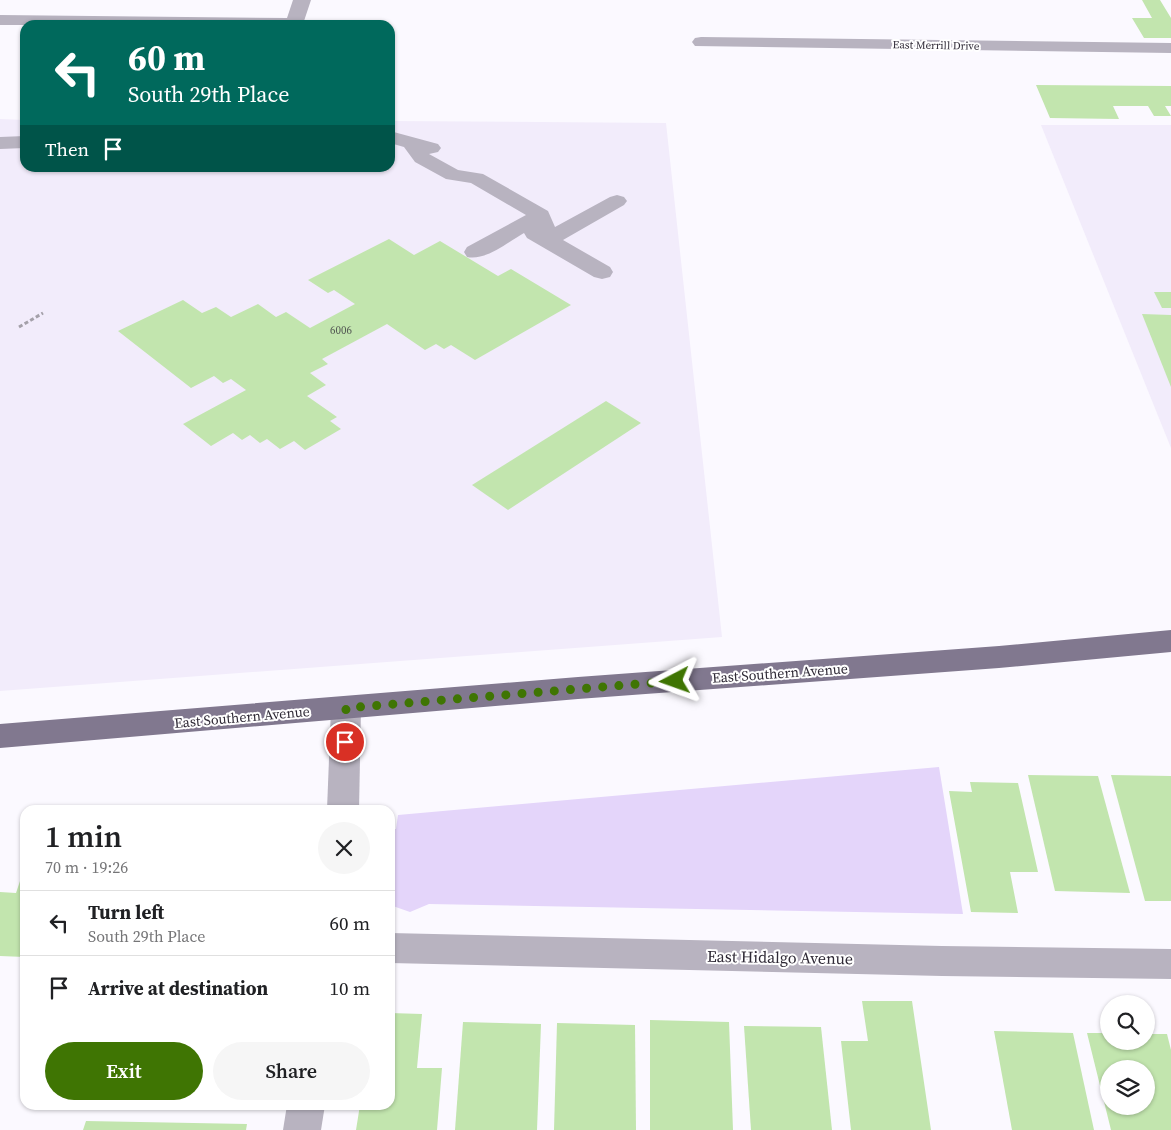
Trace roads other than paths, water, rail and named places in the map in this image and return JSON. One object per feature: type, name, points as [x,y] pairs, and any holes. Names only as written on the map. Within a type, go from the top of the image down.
[{"type":"main road","name":"East Southern Avenue","points":[[0,736],[578,688],[1000,657],[1171,641]]},
{"type":"street","points":[[295,20],[302,0]]},
{"type":"street","points":[[1,11],[217,20]]},
{"type":"street","name":"East Merrill Drive","points":[[700,42],[1171,48]]},
{"type":"street","points":[[395,139],[413,145],[422,158],[453,174],[476,178],[532,220],[547,240],[602,272]]},
{"type":"street","points":[[0,143],[20,142]]},
{"type":"street","points":[[547,240],[617,201]]},
{"type":"street","points":[[475,252],[532,220]]},
{"type":"street","points":[[344,805],[346,708]]},
{"type":"street","name":"East Hidalgo Avenue","points":[[395,948],[942,961],[1171,964]]},
{"type":"street","points":[[302,1130],[305,1110]]}]
